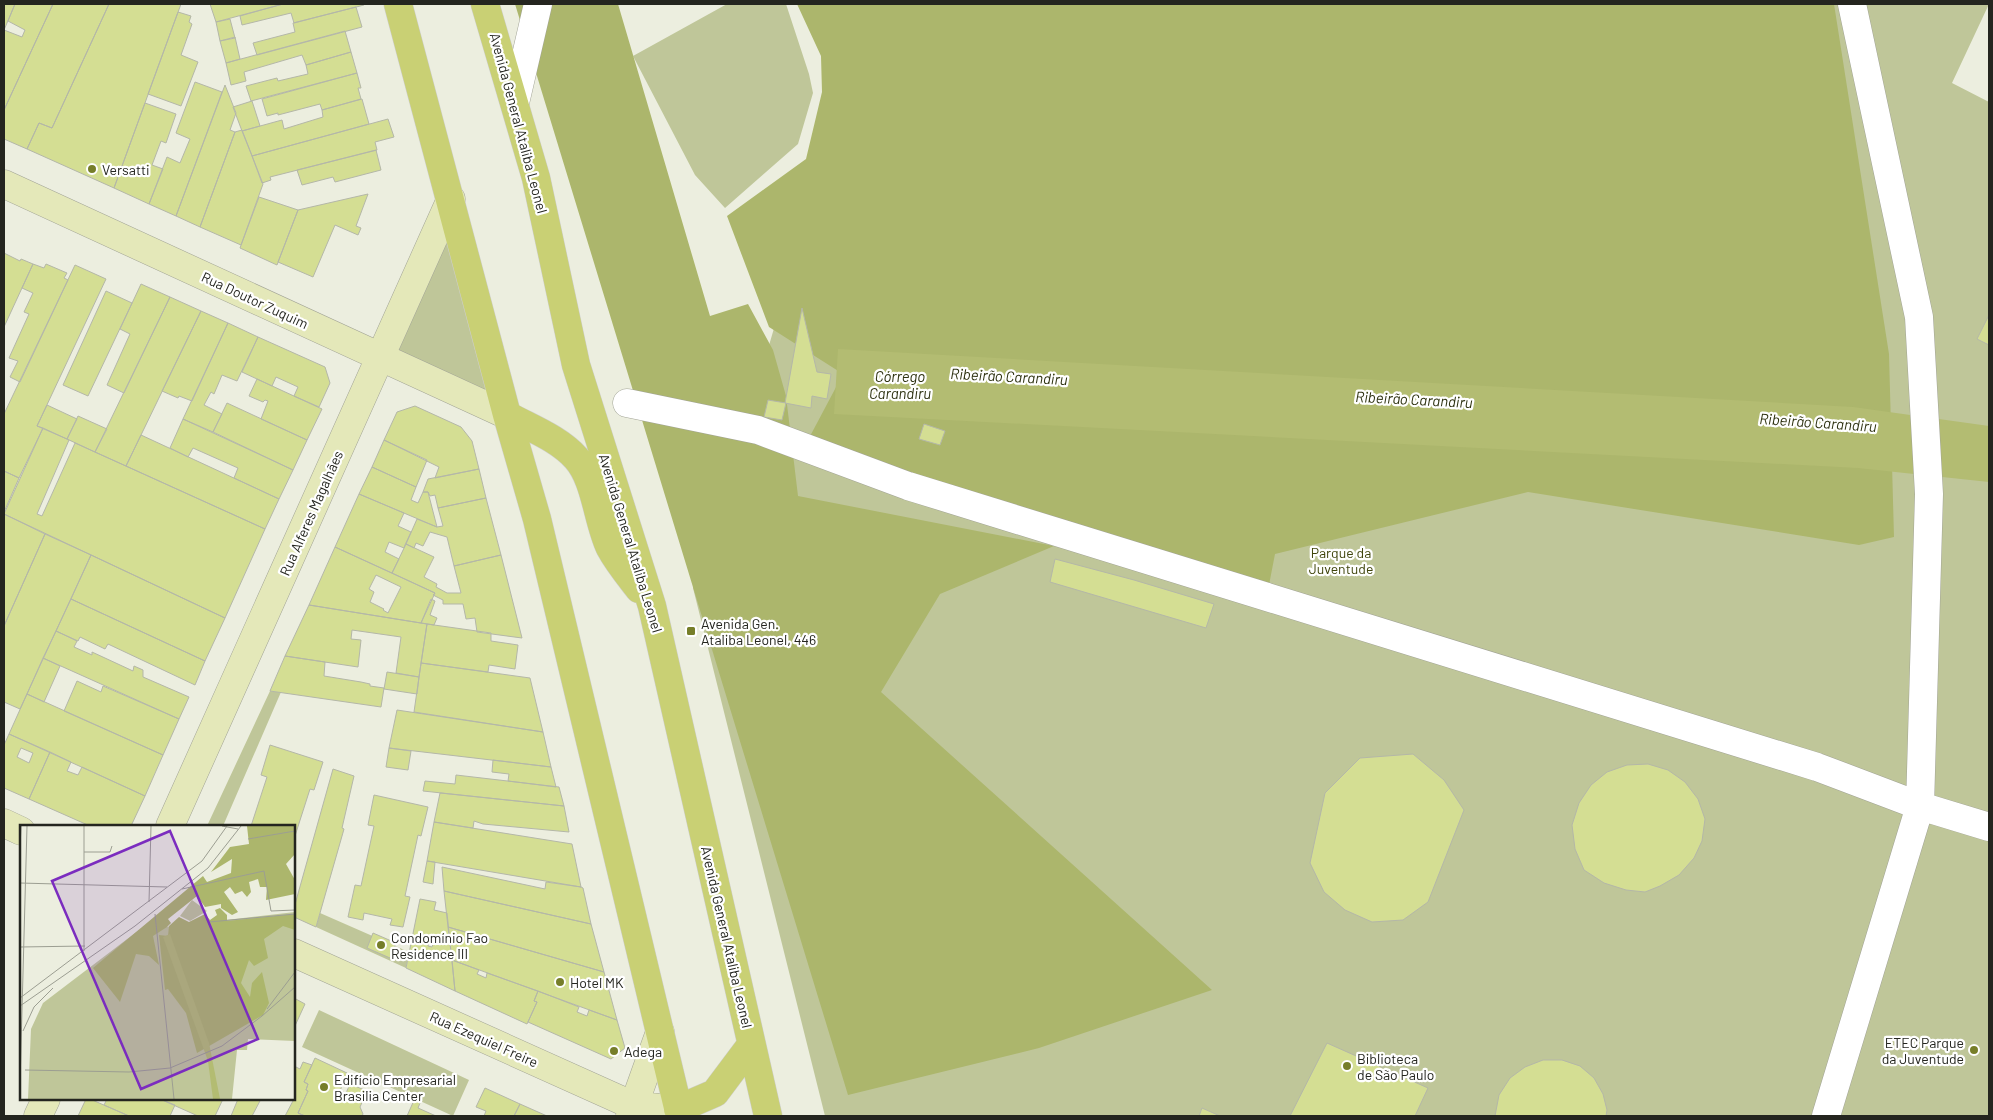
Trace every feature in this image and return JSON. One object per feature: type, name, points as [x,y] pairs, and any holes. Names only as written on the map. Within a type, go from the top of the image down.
[{"type":"main road","points":[[398,4],[507,415],[539,528],[679,1113],[715,1093],[751,1045]]},
{"type":"main road","name":"Avenida General Ataliba Leonel","points":[[485,4],[536,178],[576,365],[652,606],[768,1116]]},
{"type":"main road","points":[[507,415],[565,448],[585,469],[610,547],[620,564],[652,606]]},
{"type":"street","points":[[514,103],[538,4]]},
{"type":"street","points":[[1826,1116],[1920,806],[1929,494],[1919,317],[1852,4]]},
{"type":"street","name":"Rua Doutor Zuquim","points":[[4,184],[507,415]]},
{"type":"street","name":"Rua Alferes Magalhães","points":[[170,825],[381,358],[450,199]]},
{"type":"street","points":[[626,403],[758,430],[908,486],[1817,767],[1920,806],[1989,827]]},
{"type":"street","points":[[4,823],[20,831]]},
{"type":"street","name":"Rua Ezequiel Freire","points":[[295,953],[632,1111],[679,1113]]},
{"type":"street","points":[[632,1111],[660,1032]]},
{"type":"street","points":[[38,1116],[46,1100]]},
{"type":"green space","points":[[727,4],[786,4],[809,74],[813,93],[798,144],[725,208],[695,175],[633,56]]},
{"type":"green space","name":"Parque da Juventude","points":[[869,4],[1989,4],[1952,83],[1989,102],[1989,1116],[825,1116],[693,588],[746,424]]},
{"type":"green space","points":[[449,217],[496,402],[389,355]]},
{"type":"green space","points":[[270,691],[281,692],[223,825],[207,825]]},
{"type":"green space","points":[[320,913],[409,952],[406,968],[316,927]]},
{"type":"green space","points":[[319,1010],[469,1080],[453,1116],[302,1047]]},
{"type":"shaded area","points":[[515,4],[618,4],[710,316],[748,304],[773,350],[786,396],[798,496],[1054,546],[940,594],[881,692],[1212,990],[1039,1048],[848,1095]]},
{"type":"shaded area","points":[[797,4],[1834,4],[1889,354],[1894,537],[1859,545],[1528,492],[1275,554],[1269,585],[957,494],[808,440],[843,374],[769,327],[727,216],[806,159],[822,92],[821,56]]},
{"type":"water","name":"Córrego Carandiru","points":[[838,349],[1853,407],[1989,426],[1989,482],[1858,468],[834,414]]},
{"type":"building","points":[[4,4],[15,4],[4,30]]},
{"type":"building","points":[[15,4],[53,4],[4,110],[4,30],[22,37],[25,30],[8,21]]},
{"type":"building","points":[[53,4],[109,4],[52,128],[39,123],[27,149],[4,139],[4,110]]},
{"type":"building","points":[[109,4],[181,4],[114,188],[27,149],[39,123],[52,128]]},
{"type":"building","points":[[210,4],[283,4],[216,22]]},
{"type":"building","points":[[283,4],[364,5],[294,23],[291,13],[242,25],[240,16]]},
{"type":"building","points":[[356,7],[362,27],[257,55],[253,43],[295,32],[293,23]]},
{"type":"building","points":[[178,12],[191,16],[189,22],[192,24],[181,55],[198,62],[181,106],[148,94]]},
{"type":"building","points":[[230,19],[235,38],[220,41],[216,22]]},
{"type":"building","points":[[345,31],[351,52],[306,65],[302,55],[244,72],[246,81],[231,85],[226,63]]},
{"type":"building","points":[[235,37],[240,59],[226,63],[220,41]]},
{"type":"building","points":[[351,52],[357,73],[251,101],[246,86],[277,78],[278,81],[308,74],[306,65]]},
{"type":"building","points":[[357,73],[361,88],[358,88],[361,99],[322,110],[320,104],[267,116],[262,99]]},
{"type":"building","points":[[195,82],[222,92],[176,216],[149,204],[167,157],[180,163],[190,139],[176,133]]},
{"type":"building","points":[[225,85],[236,113],[230,130],[235,132],[200,227],[176,216]]},
{"type":"building","points":[[362,99],[369,124],[252,156],[242,131],[282,120],[284,129],[323,117],[322,110]]},
{"type":"building","points":[[252,101],[260,126],[242,131],[233,107]]},
{"type":"building","points":[[145,103],[176,114],[166,143],[161,141],[152,165],[163,169],[149,204],[114,188]]},
{"type":"building","points":[[388,119],[394,137],[375,142],[377,150],[270,177],[271,180],[262,183],[252,156]]},
{"type":"building","points":[[242,130],[263,184],[241,245],[200,227],[235,132]]},
{"type":"building","points":[[376,150],[381,170],[335,182],[333,177],[302,185],[297,170]]},
{"type":"building","points":[[368,194],[356,226],[361,228],[358,235],[335,225],[313,277],[278,262],[298,210]]},
{"type":"building","points":[[259,197],[298,210],[277,265],[240,248]]},
{"type":"building","points":[[4,253],[20,261],[21,259],[33,264],[4,327]]},
{"type":"building","points":[[33,264],[44,268],[46,264],[67,273],[64,278],[68,280],[20,382],[10,377],[18,361],[9,358],[29,314],[24,312],[33,293],[22,288]]},
{"type":"building","points":[[75,265],[106,279],[37,426],[43,428],[19,478],[4,471],[4,414]]},
{"type":"building","points":[[141,284],[170,297],[124,393],[107,385],[130,334],[120,329]]},
{"type":"building","points":[[106,291],[132,303],[88,396],[63,385]]},
{"type":"building","points":[[170,297],[201,311],[126,466],[95,452]]},
{"type":"building","points":[[802,308],[817,372],[831,374],[827,399],[812,396],[811,408],[785,403]]},
{"type":"building","points":[[201,311],[228,323],[192,401],[179,396],[178,398],[162,391]]},
{"type":"building","points":[[1989,315],[1989,345],[1977,339]]},
{"type":"building","points":[[228,323],[258,337],[237,381],[222,375],[214,394],[211,392],[204,405],[222,414],[213,432],[183,419]]},
{"type":"building","points":[[258,337],[325,367],[330,383],[319,407],[294,396],[298,387],[276,377],[272,386],[242,372]]},
{"type":"building","points":[[257,379],[322,409],[307,440],[261,419],[268,401],[265,400],[263,402],[249,396]]},
{"type":"building","points":[[768,400],[786,403],[782,420],[764,417]]},
{"type":"building","points":[[227,403],[307,440],[293,470],[213,432]]},
{"type":"building","points":[[47,405],[77,419],[67,439],[37,426]]},
{"type":"building","points":[[415,406],[461,427],[472,441],[479,469],[435,478],[439,467],[384,440],[397,412]]},
{"type":"building","points":[[78,416],[107,429],[95,452],[67,439]]},
{"type":"building","points":[[183,419],[293,470],[279,499],[234,478],[238,468],[193,448],[188,457],[170,448]]},
{"type":"building","points":[[924,424],[945,431],[940,445],[919,439]]},
{"type":"building","points":[[43,428],[69,440],[37,514],[42,516],[75,443],[265,529],[225,618],[4,514]]},
{"type":"building","points":[[141,435],[279,499],[265,529],[126,466]]},
{"type":"building","points":[[384,440],[427,460],[416,487],[372,467]]},
{"type":"building","points":[[372,467],[416,487],[411,500],[418,503],[423,492],[428,492],[437,527],[359,494]]},
{"type":"building","points":[[479,469],[486,498],[438,508],[435,495],[430,496],[428,492],[423,492],[428,479]]},
{"type":"building","points":[[4,471],[19,478],[4,512]]},
{"type":"building","points":[[359,494],[404,513],[398,526],[411,532],[404,548],[389,542],[385,552],[399,559],[392,573],[335,547]]},
{"type":"building","points":[[486,498],[501,555],[454,566],[447,537],[430,532],[423,546],[416,543],[414,548],[406,544],[417,519],[437,527],[443,526],[438,508]]},
{"type":"building","points":[[4,514],[45,534],[4,626]]},
{"type":"building","points":[[45,534],[91,555],[20,709],[4,702],[4,626]]},
{"type":"building","points":[[406,544],[434,557],[424,577],[437,584],[436,587],[447,593],[461,593],[454,566],[501,555],[522,638],[477,632],[475,618],[466,619],[463,604],[443,604],[443,600],[433,595],[435,593],[392,573]]},
{"type":"building","points":[[335,547],[435,593],[421,623],[309,605]],"holes":[[[376,575],[401,587],[388,613],[370,602],[374,592],[369,589]]]},
{"type":"building","points":[[91,555],[225,618],[205,661],[71,599]]},
{"type":"building","points":[[1055,559],[1214,604],[1206,628],[1050,582]]},
{"type":"building","points":[[71,599],[205,661],[195,685],[108,644],[105,649],[80,637],[78,641],[56,631]]},
{"type":"building","points":[[431,599],[435,601],[430,615],[437,618],[434,625],[421,623]]},
{"type":"building","points":[[309,605],[427,624],[419,677],[396,673],[401,637],[352,630],[351,639],[361,640],[358,667],[285,656]]},
{"type":"building","points":[[427,624],[491,633],[491,641],[518,645],[515,669],[489,665],[488,672],[421,663]]},
{"type":"building","points":[[56,631],[77,641],[74,647],[92,655],[92,652],[133,671],[134,666],[143,670],[143,677],[189,697],[179,719],[43,658]]},
{"type":"building","points":[[285,656],[325,662],[324,676],[384,688],[381,707],[270,691]]},
{"type":"building","points":[[43,658],[60,666],[44,702],[27,694]]},
{"type":"building","points":[[421,663],[530,678],[543,732],[414,712]]},
{"type":"building","points":[[387,672],[419,677],[417,694],[384,689]]},
{"type":"building","points":[[77,681],[101,692],[103,686],[179,719],[163,755],[64,711]]},
{"type":"building","points":[[27,694],[163,755],[145,796],[9,734]]},
{"type":"building","points":[[397,710],[543,732],[551,767],[389,748]]},
{"type":"building","points":[[9,734],[50,752],[29,799],[4,788],[4,745]],"holes":[[[21,748],[33,753],[29,763],[17,757]]]},
{"type":"building","points":[[270,745],[323,762],[314,790],[310,789],[295,836],[295,825],[251,825],[267,777],[261,775]]},
{"type":"building","points":[[389,748],[411,751],[408,770],[386,767]]},
{"type":"building","points":[[50,752],[71,762],[67,771],[78,775],[82,767],[145,796],[131,825],[88,825],[29,799]]},
{"type":"building","points":[[1413,754],[1444,780],[1464,810],[1428,902],[1403,920],[1372,922],[1345,910],[1324,892],[1310,863],[1325,793],[1360,758]]},
{"type":"building","points":[[493,760],[551,767],[556,787],[508,781],[509,774],[492,772]]},
{"type":"building","points":[[1648,764],[1668,770],[1685,782],[1698,799],[1705,819],[1702,841],[1694,858],[1679,875],[1645,892],[1626,890],[1604,883],[1584,870],[1575,849],[1572,825],[1579,803],[1591,785],[1607,772],[1627,765]]},
{"type":"building","points":[[333,769],[354,776],[342,828],[344,829],[316,927],[295,917],[295,904]]},
{"type":"building","points":[[456,775],[559,787],[564,806],[423,791],[425,781],[455,784]]},
{"type":"building","points":[[440,793],[564,806],[569,832],[483,824],[474,821],[473,828],[434,822]]},
{"type":"building","points":[[374,795],[428,807],[421,836],[418,835],[405,896],[410,897],[403,927],[390,925],[392,919],[364,913],[363,920],[348,917],[355,885],[361,886],[374,826],[368,825]]},
{"type":"building","points":[[434,822],[572,844],[581,887],[427,861]]},
{"type":"building","points":[[427,861],[435,862],[433,884],[423,882]]},
{"type":"building","points":[[442,867],[545,889],[546,882],[581,887],[583,888],[591,924],[444,891]]},
{"type":"building","points":[[444,891],[591,924],[604,972],[448,927]]},
{"type":"building","points":[[420,899],[436,902],[434,910],[447,913],[455,991],[406,968]],"holes":[[[420,934],[435,938],[432,947],[428,946],[429,941],[419,939]]]},
{"type":"building","name":"Hotel MK","points":[[448,927],[604,972],[617,1020],[452,960]]},
{"type":"building","name":"Condomínio Fao Residence III","points":[[373,933],[396,943],[390,958],[367,948]]},
{"type":"building","points":[[452,960],[479,970],[477,974],[486,978],[487,973],[538,991],[534,1001],[537,1002],[527,1024],[455,991]]},
{"type":"building","points":[[538,991],[579,1007],[577,1012],[587,1016],[589,1010],[617,1020],[625,1048],[611,1059],[528,1022],[537,1002],[534,1001]]},
{"type":"building","points":[[295,999],[305,1004],[295,1026]]},
{"type":"building","name":"Biblioteca de São Paulo","points":[[1327,1043],[1428,1088],[1415,1116],[1290,1116]]},
{"type":"building","name":"Edifício Empresarial Brasilia Center","points":[[315,1058],[347,1073],[340,1091],[346,1093],[350,1084],[367,1091],[360,1107],[362,1116],[305,1116],[298,1113],[308,1091],[306,1090],[308,1084],[304,1082]]},
{"type":"building","points":[[1543,1060],[1562,1060],[1580,1066],[1594,1078],[1603,1094],[1607,1110],[1606,1116],[1495,1116],[1499,1095],[1510,1078],[1525,1067]]},
{"type":"building","points":[[303,1062],[312,1065],[304,1082],[308,1084],[306,1090],[308,1091],[298,1113],[305,1116],[285,1116],[295,1100],[295,1066],[300,1069]]},
{"type":"building","points":[[485,1088],[520,1104],[514,1116],[484,1116],[486,1111],[476,1107]]},
{"type":"building","points":[[415,1098],[419,1099],[418,1108],[436,1116],[407,1116]]},
{"type":"building","points":[[86,1100],[92,1100],[129,1116],[78,1116]]},
{"type":"building","points":[[106,1100],[162,1100],[175,1105],[170,1116],[129,1116],[104,1105]]},
{"type":"building","points":[[162,1100],[223,1100],[215,1116],[198,1116]]},
{"type":"building","points":[[238,1100],[260,1100],[252,1116],[231,1116]]},
{"type":"building","points":[[520,1104],[547,1116],[514,1116]]},
{"type":"building","points":[[1202,1108],[1220,1116],[1199,1116]]},
{"type":"place","name":"Versatti","points":[[92,169]]},
{"type":"place","name":"Avenida Gen. Ataliba Leonel, 446","points":[[691,631]]},
{"type":"place","name":"Condomínio Fao Residence III","points":[[381,945]]},
{"type":"place","name":"Hotel MK","points":[[560,982]]},
{"type":"place","name":"ETEC Parque da Juventude","points":[[1974,1050]]},
{"type":"place","name":"Adega","points":[[614,1051]]},
{"type":"place","name":"Biblioteca de São Paulo","points":[[1347,1066]]},
{"type":"place","name":"Edifício Empresarial Brasilia Center","points":[[324,1087]]},
{"type":"water label","name":"Ribeirão Carandiru","points":[[1009,376]]},
{"type":"water label","name":"Ribeirão Carandiru","points":[[1414,399]]},
{"type":"water label","name":"Ribeirão Carandiru","points":[[1818,422]]}]
